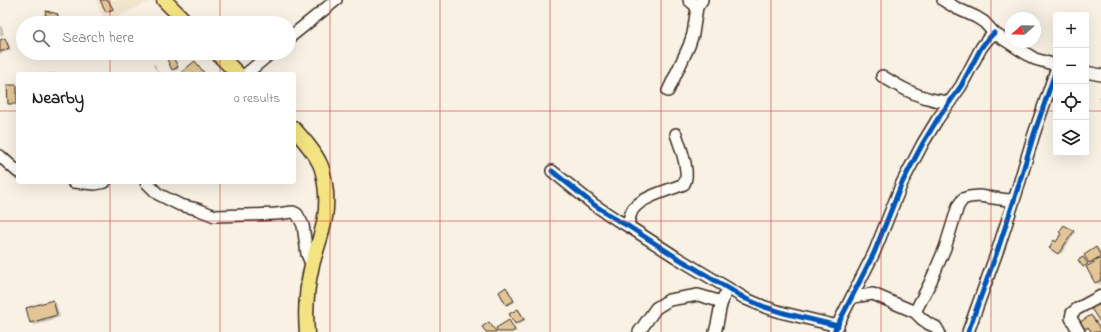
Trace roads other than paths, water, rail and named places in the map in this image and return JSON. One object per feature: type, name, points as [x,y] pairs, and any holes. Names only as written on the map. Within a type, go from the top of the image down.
[{"type":"main road","points":[[164,0],[180,16]]},
{"type":"main road","points":[[224,60],[236,72]]},
{"type":"main road","points":[[296,131],[313,151],[320,164],[325,180],[327,194],[327,207],[322,237],[312,266],[308,292],[306,310],[307,332]]},
{"type":"street","points":[[296,32],[336,0]]},
{"type":"street","points":[[944,0],[956,8],[976,17],[987,25],[994,33],[1035,59],[1053,64]]},
{"type":"street","points":[[668,91],[693,34],[696,2]]},
{"type":"street","points":[[552,171],[593,204],[617,220],[746,299],[765,307],[836,329],[874,254],[902,183],[923,143],[961,86],[981,48],[994,33]]},
{"type":"street","points":[[248,72],[263,60]]},
{"type":"street","points":[[1089,73],[1101,75]]},
{"type":"street","points":[[882,76],[912,93],[930,99],[950,102]]},
{"type":"street","points":[[968,332],[998,249],[1053,79]]},
{"type":"street","points":[[628,226],[633,208],[656,195],[684,184],[687,174],[676,134]]},
{"type":"street","points":[[0,156],[16,170]]},
{"type":"street","points":[[148,184],[158,194],[180,205],[197,209],[215,216],[293,212],[298,214],[303,225],[307,254],[312,266]]},
{"type":"street","points":[[915,312],[930,283],[945,248],[958,206],[963,199],[979,196],[1014,199]]},
{"type":"street","points":[[863,276],[873,294]]},
{"type":"street","points":[[714,332],[718,323],[722,302],[728,288]]},
{"type":"street","points":[[853,297],[873,294],[915,312],[922,319],[936,327],[939,332]]},
{"type":"street","points":[[639,332],[656,308],[669,300],[698,296],[722,302]]},
{"type":"street","points":[[1079,332],[1071,318],[1072,313],[1101,296]]}]
